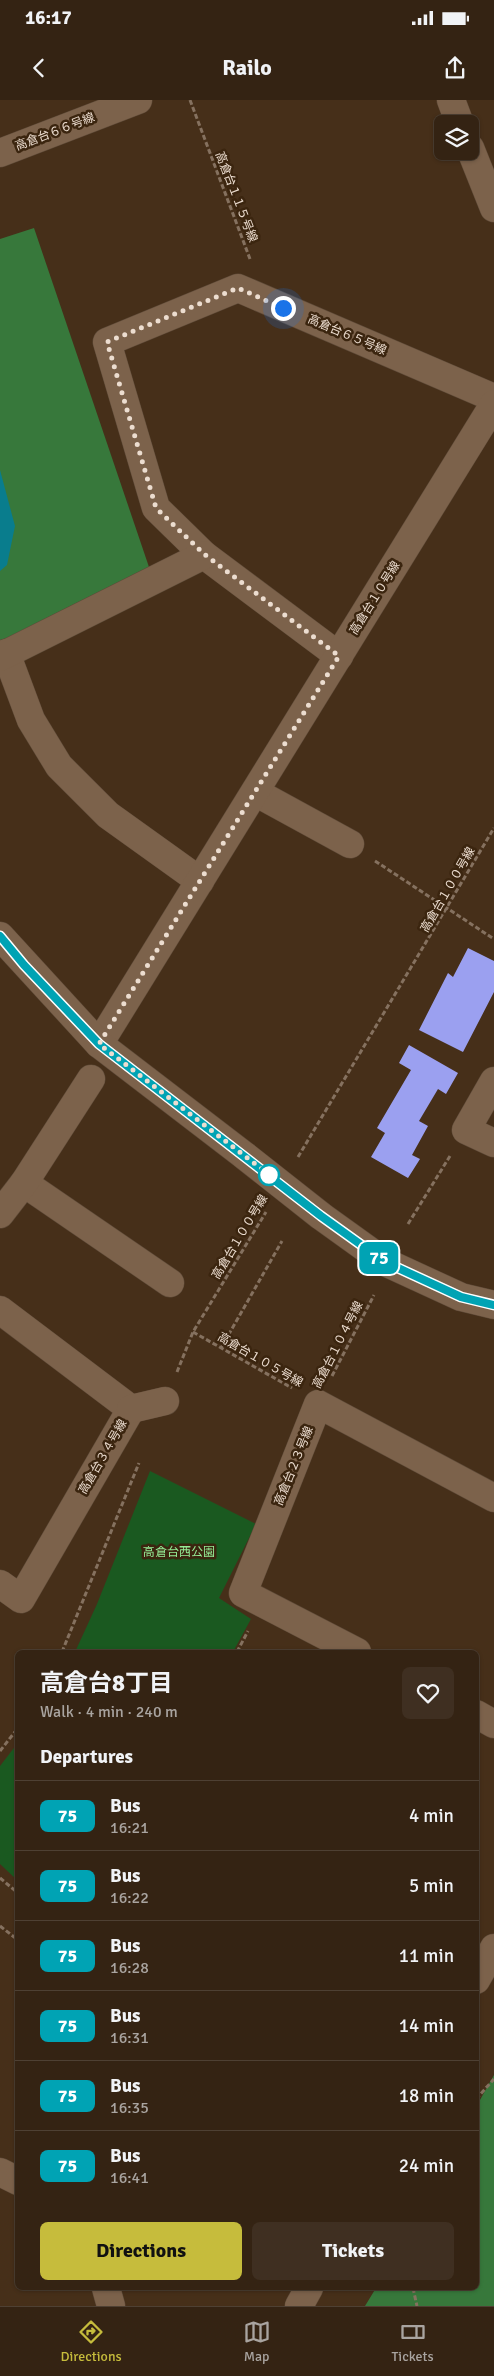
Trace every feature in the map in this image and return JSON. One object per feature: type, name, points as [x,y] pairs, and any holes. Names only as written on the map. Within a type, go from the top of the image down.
[{"type":"street","name":"高倉台６６号線","points":[[2,148],[138,100]]},
{"type":"street","points":[[451,100],[457,115]]},
{"type":"street","points":[[475,160],[494,208]]},
{"type":"street","name":"高倉台６５号線","points":[[339,656],[204,554],[156,508],[107,342],[238,288],[494,398]]},
{"type":"street","name":"高倉台１０号線","points":[[99,1044],[494,404]]},
{"type":"street","points":[[200,881],[108,815],[59,766],[31,720],[3,655],[204,554]]},
{"type":"street","points":[[255,792],[350,844]]},
{"type":"street","points":[[0,936],[24,965],[99,1044],[321,1216],[385,1262],[461,1297],[494,1305]]},
{"type":"street","points":[[0,1214],[24,1183],[91,1079]]},
{"type":"street","points":[[494,1081],[466,1130],[494,1143]]},
{"type":"street","points":[[24,1183],[170,1284]]},
{"type":"street","name":"高倉台３４号線","points":[[0,1310],[131,1409],[21,1599],[0,1584]]},
{"type":"street","points":[[131,1409],[165,1401]]},
{"type":"street","points":[[318,1404],[494,1498]]},
{"type":"street","name":"高倉台２３号線","points":[[318,1404],[243,1594],[353,1650]]},
{"type":"street","points":[[479,1716],[494,1724]]},
{"type":"street","points":[[479,1972],[487,1950]]},
{"type":"street","points":[[0,2172],[15,2180]]},
{"type":"street","points":[[107,2290],[111,2306]]},
{"type":"street","points":[[299,2306],[308,2290]]},
{"type":"path","name":"高倉台１１５号線","points":[[190,100],[265,300]]},
{"type":"path","name":"高倉台１００号線","points":[[295,1163],[494,828]]},
{"type":"path","points":[[350,844],[494,939]]},
{"type":"path","points":[[408,1224],[466,1130]]},
{"type":"path","name":"高倉台１００号線","points":[[165,1401],[194,1332],[270,1205]]},
{"type":"path","points":[[222,1348],[282,1241]]},
{"type":"path","name":"高倉台１０４号線","points":[[318,1404],[374,1294]]},
{"type":"path","name":"高倉台１０５号線","points":[[194,1332],[318,1404]]},
{"type":"path","points":[[63,1650],[143,1455]]},
{"type":"path","points":[[0,1751],[15,1732]]},
{"type":"path","points":[[0,1878],[15,1890]]},
{"type":"path","points":[[0,1926],[15,1938]]},
{"type":"path","points":[[479,2096],[494,2079]]},
{"type":"path","points":[[413,2290],[417,2306]]},
{"type":"green space","points":[[34,228],[150,570],[0,647],[0,239]]},
{"type":"green space","name":"高倉台西公園","points":[[150,1471],[256,1524],[219,1598],[251,1619],[234,1650],[76,1650],[97,1604]]},
{"type":"green space","points":[[15,1747],[15,1878],[0,1864],[0,1766]]},
{"type":"green space","points":[[494,2075],[494,2306],[365,2306],[375,2290],[479,2290],[479,2102]]},
{"type":"water","points":[[0,470],[15,526],[7,565],[0,571]]},
{"type":"building","points":[[468,948],[494,961],[494,992],[463,1052],[419,1030],[448,973],[453,977]]},
{"type":"building","points":[[409,1045],[458,1073],[446,1094],[438,1089],[419,1121],[428,1126],[412,1155],[420,1159],[408,1178],[371,1157],[385,1133],[377,1128],[411,1070],[399,1063]]},
{"type":"bus line","name":"75","points":[[0,936],[24,965],[99,1044],[321,1216],[385,1262],[461,1297],[494,1305]]},
{"type":"route","points":[[269,1175],[276,1180],[99,1044],[339,656],[204,554],[156,508],[107,342],[238,288],[283,308]]}]
